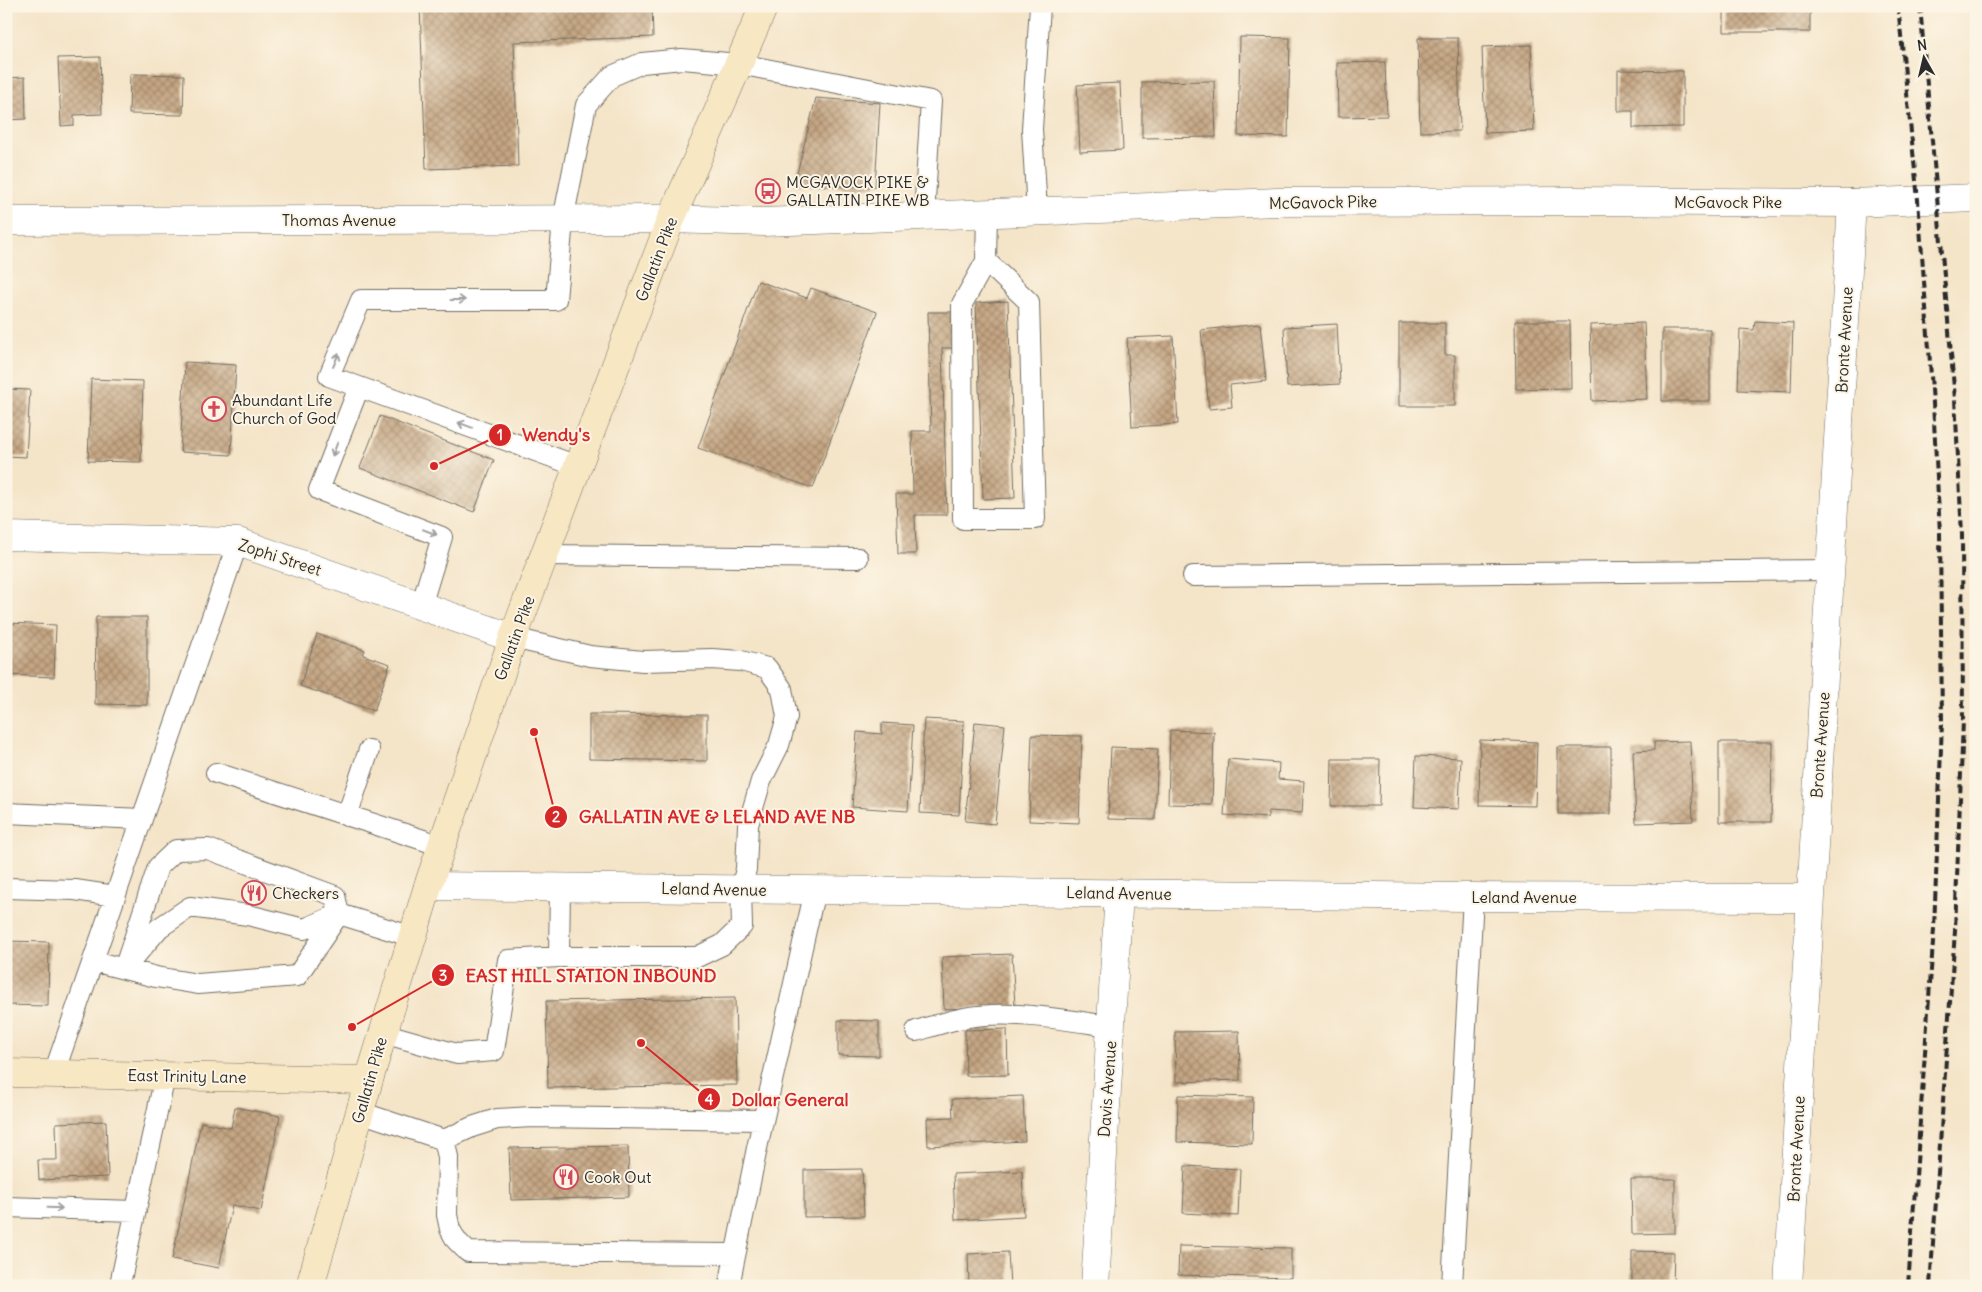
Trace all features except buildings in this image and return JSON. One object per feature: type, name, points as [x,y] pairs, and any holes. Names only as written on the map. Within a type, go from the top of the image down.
[{"type":"main road","name":"Gallatin Pike","points":[[310,1286],[383,1032],[428,886],[513,638],[671,219],[764,6]]},
{"type":"main road","name":"East Trinity Lane","points":[[6,1073],[369,1080]]},
{"type":"street","name":"McGavock Pike","points":[[671,219],[764,222],[1278,202],[1582,201],[1852,203],[1976,198]]},
{"type":"street","name":"Bronte Avenue","points":[[1788,1286],[1810,898],[1832,570],[1852,203]]},
{"type":"street","name":"Thomas Avenue","points":[[6,222],[671,219]]},
{"type":"street","name":"Zophi Street","points":[[6,536],[238,542],[513,638]]},
{"type":"street","name":"Leland Avenue","points":[[428,886],[1473,897],[1810,898]]},
{"type":"street","name":"Davis Avenue","points":[[1095,1286],[1119,893]]},
{"type":"lane","points":[[1037,211],[1032,129],[1040,6]]},
{"type":"lane","points":[[577,466],[329,376],[361,300],[556,300],[563,220],[586,105],[612,76],[642,63],[675,58],[739,64],[932,101],[924,216]]},
{"type":"lane","points":[[986,261],[1029,302],[1035,519],[963,519],[962,304],[986,261],[987,213]]},
{"type":"lane","points":[[359,387],[319,490],[442,537],[422,606]]},
{"type":"lane","points":[[54,1073],[238,542]]},
{"type":"lane","points":[[544,555],[858,558]]},
{"type":"lane","points":[[1194,576],[1832,570]]},
{"type":"lane","points":[[383,1032],[457,1054],[494,1051],[508,960],[559,957],[697,957],[722,945],[742,926],[742,889],[746,869],[748,825],[760,781],[779,745],[787,717],[782,689],[767,668],[741,661],[712,659],[643,661],[590,656],[513,638]]},
{"type":"lane","points":[[347,816],[369,750]]},
{"type":"lane","points":[[216,773],[442,846]]},
{"type":"lane","points":[[6,814],[142,819]]},
{"type":"lane","points":[[93,961],[124,969],[198,984],[297,976],[339,914],[335,896],[208,849],[176,850],[158,866],[124,969]]},
{"type":"lane","points":[[559,957],[560,887]]},
{"type":"lane","points":[[6,888],[75,890],[115,896]]},
{"type":"lane","points":[[729,1286],[815,890]]},
{"type":"lane","points":[[1452,1286],[1473,897]]},
{"type":"lane","points":[[124,969],[159,928],[190,906],[248,915],[304,929],[339,914],[413,937]]},
{"type":"lane","points":[[916,1031],[970,1017],[990,1016],[1056,1019],[1111,1026]]},
{"type":"lane","points":[[122,1285],[165,1076]]},
{"type":"lane","points":[[360,1112],[444,1140],[472,1127],[497,1119],[764,1120]]},
{"type":"lane","points":[[444,1140],[448,1157],[447,1215],[450,1229],[456,1240],[468,1252],[735,1254]]},
{"type":"lane","points":[[6,1207],[136,1211]]},
{"type":"railway","points":[[1898,6],[1918,200],[1933,403],[1940,533],[1942,722],[1934,929],[1908,1286]]},
{"type":"railway","points":[[1920,6],[1955,399],[1962,535],[1963,720],[1955,931],[1930,1286]]},
{"type":"place","name":"MCGAVOCK PIKE & GALLATIN PIKE WB","points":[[768,191]]},
{"type":"place","name":"Abundant Life Church of God","points":[[214,409]]},
{"type":"place","name":"Wendy's","points":[[434,466]]},
{"type":"place","name":"GALLATIN AVE & LELAND AVE NB","points":[[534,732]]},
{"type":"place","name":"Checkers","points":[[254,893]]},
{"type":"place","name":"EAST HILL STATION INBOUND","points":[[352,1027]]},
{"type":"place","name":"Dollar General","points":[[641,1043]]},
{"type":"place","name":"Cook Out","points":[[566,1177]]}]
